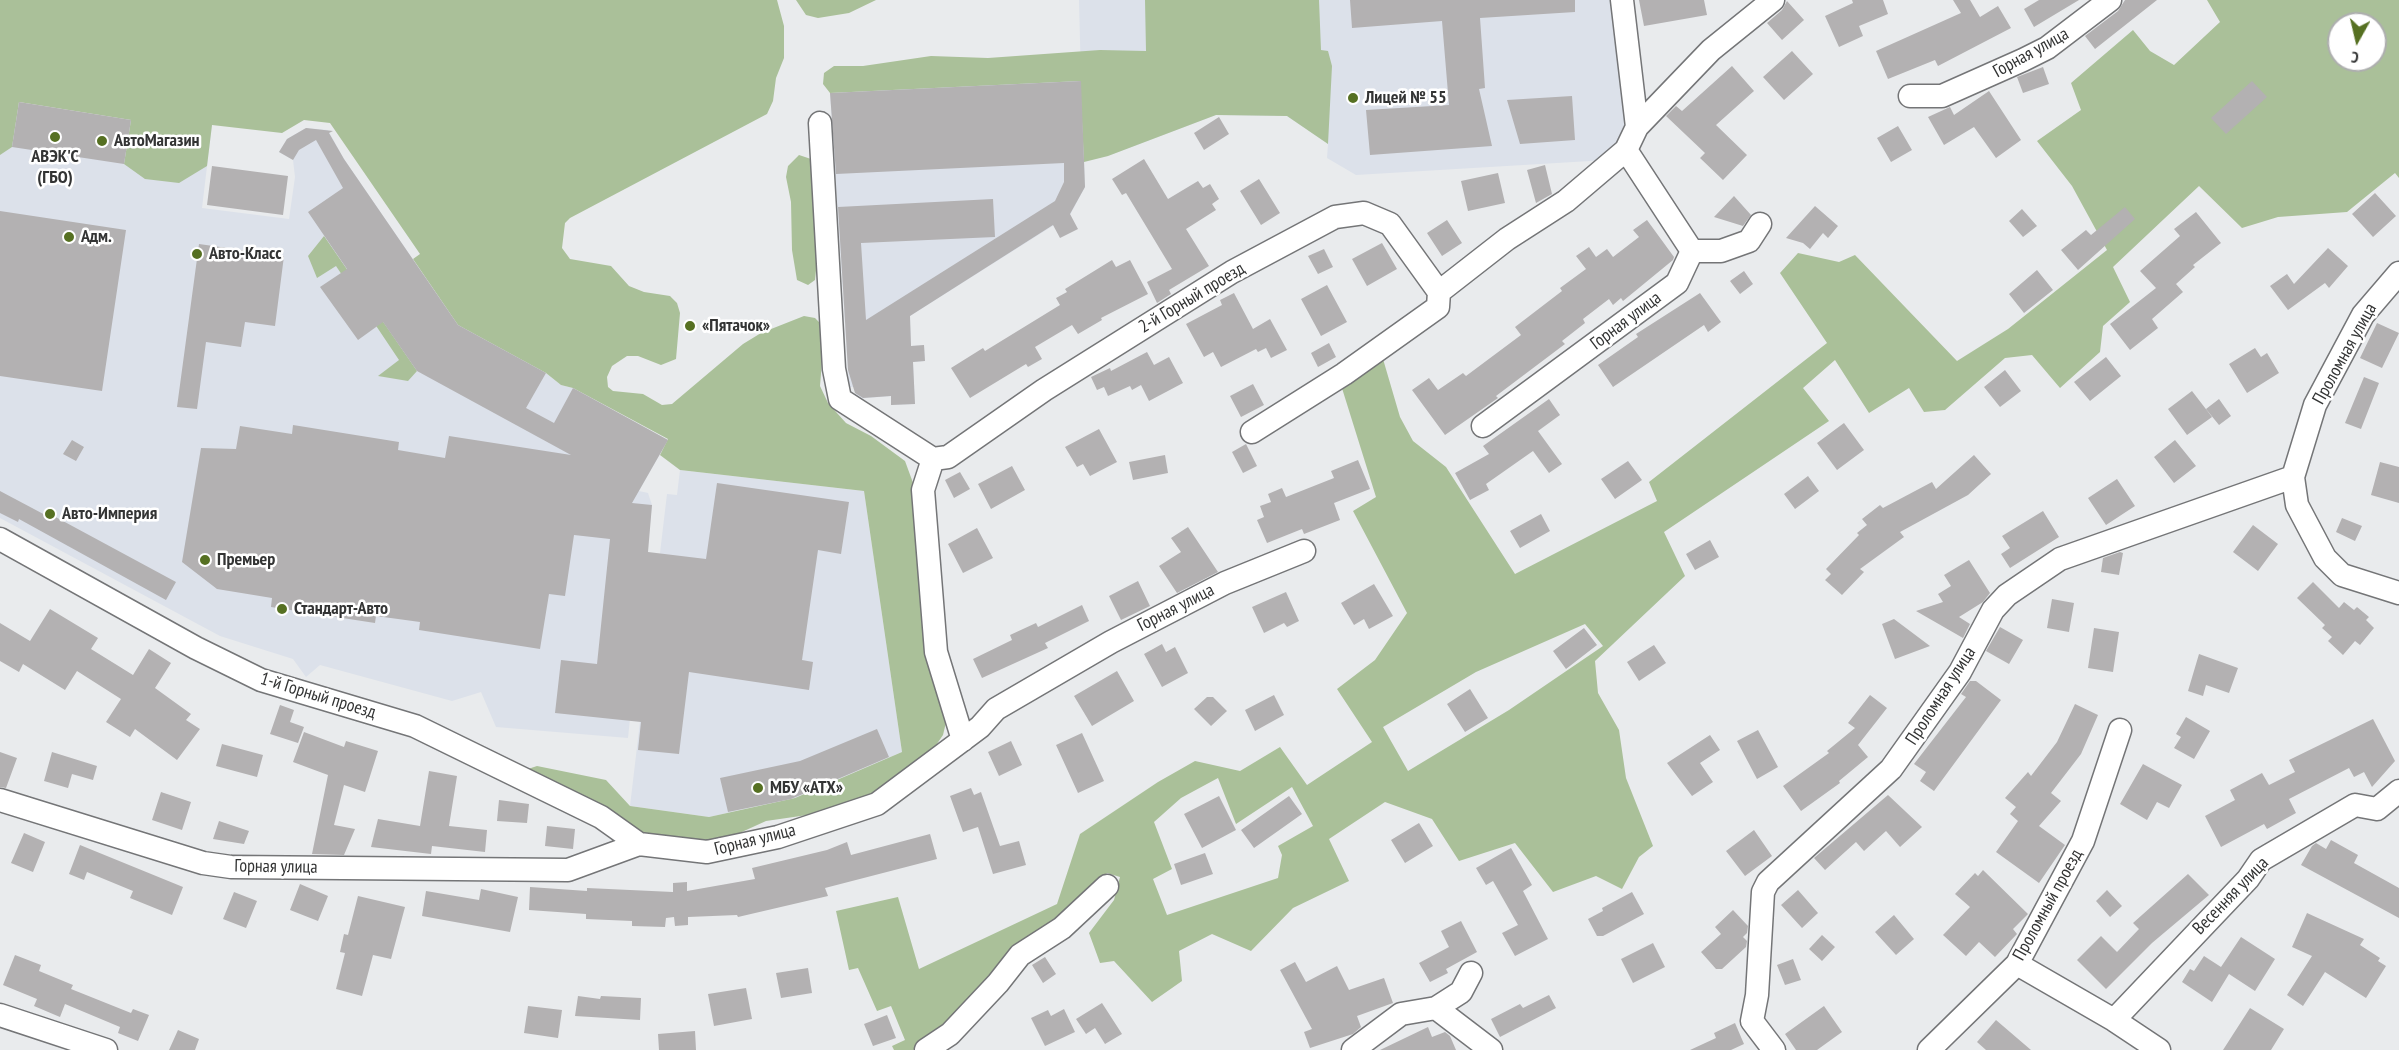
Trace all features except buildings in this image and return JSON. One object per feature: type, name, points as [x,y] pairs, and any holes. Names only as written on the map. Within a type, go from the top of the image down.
[{"type":"street","points":[[1622,0],[1637,127]]},
{"type":"street","points":[[1252,432],[1344,374],[1438,307],[1439,292],[1507,239],[1566,201],[1626,150],[1637,127],[1711,50],[1773,0]]},
{"type":"street","name":"Горная улица","points":[[1910,96],[1942,96],[2023,60],[2071,32],[2110,0]]},
{"type":"street","points":[[820,123],[834,369],[840,399],[933,459],[923,490],[936,652],[963,740]]},
{"type":"street","points":[[1626,150],[1692,251],[1721,251],[1749,241],[1760,224]]},
{"type":"street","name":"2-й Горный проезд","points":[[933,459],[948,457],[1044,390],[1232,272],[1335,217],[1364,213],[1390,224],[1439,292]]},
{"type":"street","name":"Горная улица","points":[[1483,426],[1677,283],[1692,251]]},
{"type":"street","name":"Проломная улица","points":[[2399,273],[2363,315],[2319,397],[2293,477],[2297,505],[2325,558],[2342,575],[2399,593]]},
{"type":"street","name":"Проломная улица","points":[[1774,1050],[1752,1021],[1757,995],[1763,892],[1768,882],[1891,769],[1960,672],[2000,603],[2060,560],[2293,477]]},
{"type":"street","name":"1-й Горный проезд","points":[[0,539],[196,648],[261,680],[415,726],[601,818],[639,844]]},
{"type":"street","name":"Горная улица","points":[[0,800],[203,863],[231,867],[568,870],[639,844],[706,852],[778,837],[877,804],[980,727],[996,709],[1111,642],[1225,582],[1305,551]]},
{"type":"street","name":"Проломный проезд","points":[[1929,1050],[2018,964],[2083,841],[2120,730]]},
{"type":"street","name":"Весенняя улица","points":[[2114,1020],[2248,879],[2261,860],[2355,805],[2377,809],[2399,791]]},
{"type":"street","points":[[926,1050],[950,1034],[998,983],[1020,955],[1062,928],[1107,886]]},
{"type":"street","points":[[2018,964],[2114,1020],[2159,1050]]},
{"type":"street","points":[[1353,1050],[1401,1014],[1436,1008],[1461,992],[1471,973]]},
{"type":"street","points":[[1436,1008],[1491,1050]]},
{"type":"street","points":[[0,1015],[106,1050]]},
{"type":"shaded area","name":"Лицей № 55","points":[[1079,0],[1613,0],[1629,123],[1607,160],[1356,175],[1327,158],[1328,144],[1287,116],[1216,115],[1108,156],[1084,161],[1085,187],[1070,215],[910,316],[911,346],[924,345],[925,361],[913,362],[915,404],[891,405],[891,396],[856,399],[855,387],[849,387],[830,93],[1081,80]]},
{"type":"shaded area","points":[[0,101],[131,120],[212,125],[202,208],[289,219],[295,177],[293,160],[279,152],[287,139],[306,128],[328,130],[344,159],[458,325],[546,373],[561,385],[573,388],[668,440],[639,491],[648,493],[652,505],[628,738],[496,727],[481,692],[452,701],[320,665],[306,677],[293,659],[220,636],[0,518]]},
{"type":"shaded area","points":[[680,470],[864,491],[902,752],[795,798],[709,817],[630,806],[667,494],[677,495]]},
{"type":"green space","points":[[0,0],[777,0],[784,26],[784,58],[776,78],[773,101],[767,114],[570,218],[565,223],[562,248],[570,259],[611,266],[629,286],[644,292],[670,296],[677,303],[680,313],[676,359],[661,365],[638,356],[627,356],[612,366],[607,377],[608,387],[613,391],[643,394],[662,405],[672,404],[743,344],[761,333],[804,316],[815,318],[821,324],[823,349],[820,386],[828,403],[846,423],[871,436],[905,461],[916,491],[948,714],[943,735],[930,754],[873,794],[828,812],[766,821],[722,841],[657,840],[528,769],[537,766],[606,780],[630,806],[709,817],[795,798],[902,752],[864,491],[680,470],[660,455],[668,439],[573,388],[561,385],[546,373],[458,325],[413,259],[420,254],[330,123],[304,120],[282,133],[212,125],[207,166],[179,183],[145,179],[124,164],[131,120],[19,102],[12,147],[0,155]]},
{"type":"green space","points":[[796,0],[876,0],[849,13],[818,18],[806,15]]},
{"type":"green space","points":[[1145,0],[1319,0],[1321,50],[1328,51],[1332,66],[1328,144],[1287,116],[1216,115],[1108,156],[1084,162],[1080,81],[830,93],[823,84],[824,73],[834,66],[863,66],[931,56],[988,58],[1100,50],[1146,51]]},
{"type":"green space","points":[[2207,0],[2399,0],[2399,178],[2395,173],[2347,212],[2278,217],[2242,228],[2199,186],[2113,267],[2130,302],[2103,326],[2100,352],[2060,388],[2032,355],[2005,358],[1945,410],[1924,412],[1909,388],[1869,413],[1835,360],[1803,388],[1829,421],[1664,532],[1685,576],[1595,661],[1598,693],[1619,730],[1626,778],[1653,846],[1639,857],[1622,889],[1596,876],[1553,892],[1515,843],[1459,861],[1432,819],[1385,802],[1329,839],[1349,881],[1293,908],[1251,951],[1212,934],[1179,951],[1182,981],[1152,1002],[1114,961],[1100,963],[1089,933],[1114,900],[1120,877],[1107,873],[1082,904],[990,980],[944,1029],[913,1050],[894,1050],[892,1046],[905,1040],[891,1006],[877,1011],[858,968],[849,970],[836,911],[898,897],[919,969],[1057,904],[1080,834],[1158,782],[1195,761],[1240,771],[1280,747],[1307,785],[1372,742],[1337,689],[1375,660],[1407,613],[1353,511],[1376,497],[1341,385],[1383,359],[1400,417],[1413,441],[1446,467],[1515,574],[1657,501],[1649,482],[1827,343],[1780,273],[1798,253],[1839,262],[1855,255],[1957,361],[2008,329],[2107,250],[2072,186],[2037,141],[2081,110],[2071,83],[2133,30],[2150,51],[2174,65],[2220,22]],"holes":[[[1585,624],[1603,646],[1509,710],[1408,771],[1383,727],[1476,672]],[[1218,778],[1236,824],[1292,787],[1313,826],[1278,846],[1282,855],[1278,878],[1167,915],[1153,879],[1172,869],[1154,822],[1181,798]]]},
{"type":"green space","points":[[799,155],[811,159],[815,171],[817,261],[815,280],[808,285],[797,280],[792,250],[791,202],[786,177],[788,166]]},
{"type":"green space","points":[[324,236],[417,371],[408,381],[378,376],[399,360],[336,266],[317,278],[308,256]]},
{"type":"place","name":"Лицей № 55","points":[[1353,98]]},
{"type":"place","name":"АВЭК'С (ГБО)","points":[[55,137]]},
{"type":"place","name":"АвтоМагазин","points":[[102,141]]},
{"type":"place","name":"Адм.","points":[[69,237]]},
{"type":"place","name":"Авто-Класс","points":[[197,254]]},
{"type":"place","name":"«Пятачок»","points":[[690,326]]},
{"type":"place","name":"Авто-Империя","points":[[50,514]]},
{"type":"place","name":"Премьер","points":[[205,560]]},
{"type":"place","name":"Стандарт-Авто","points":[[282,609]]},
{"type":"place","name":"МБУ «АТХ»","points":[[758,788]]}]
